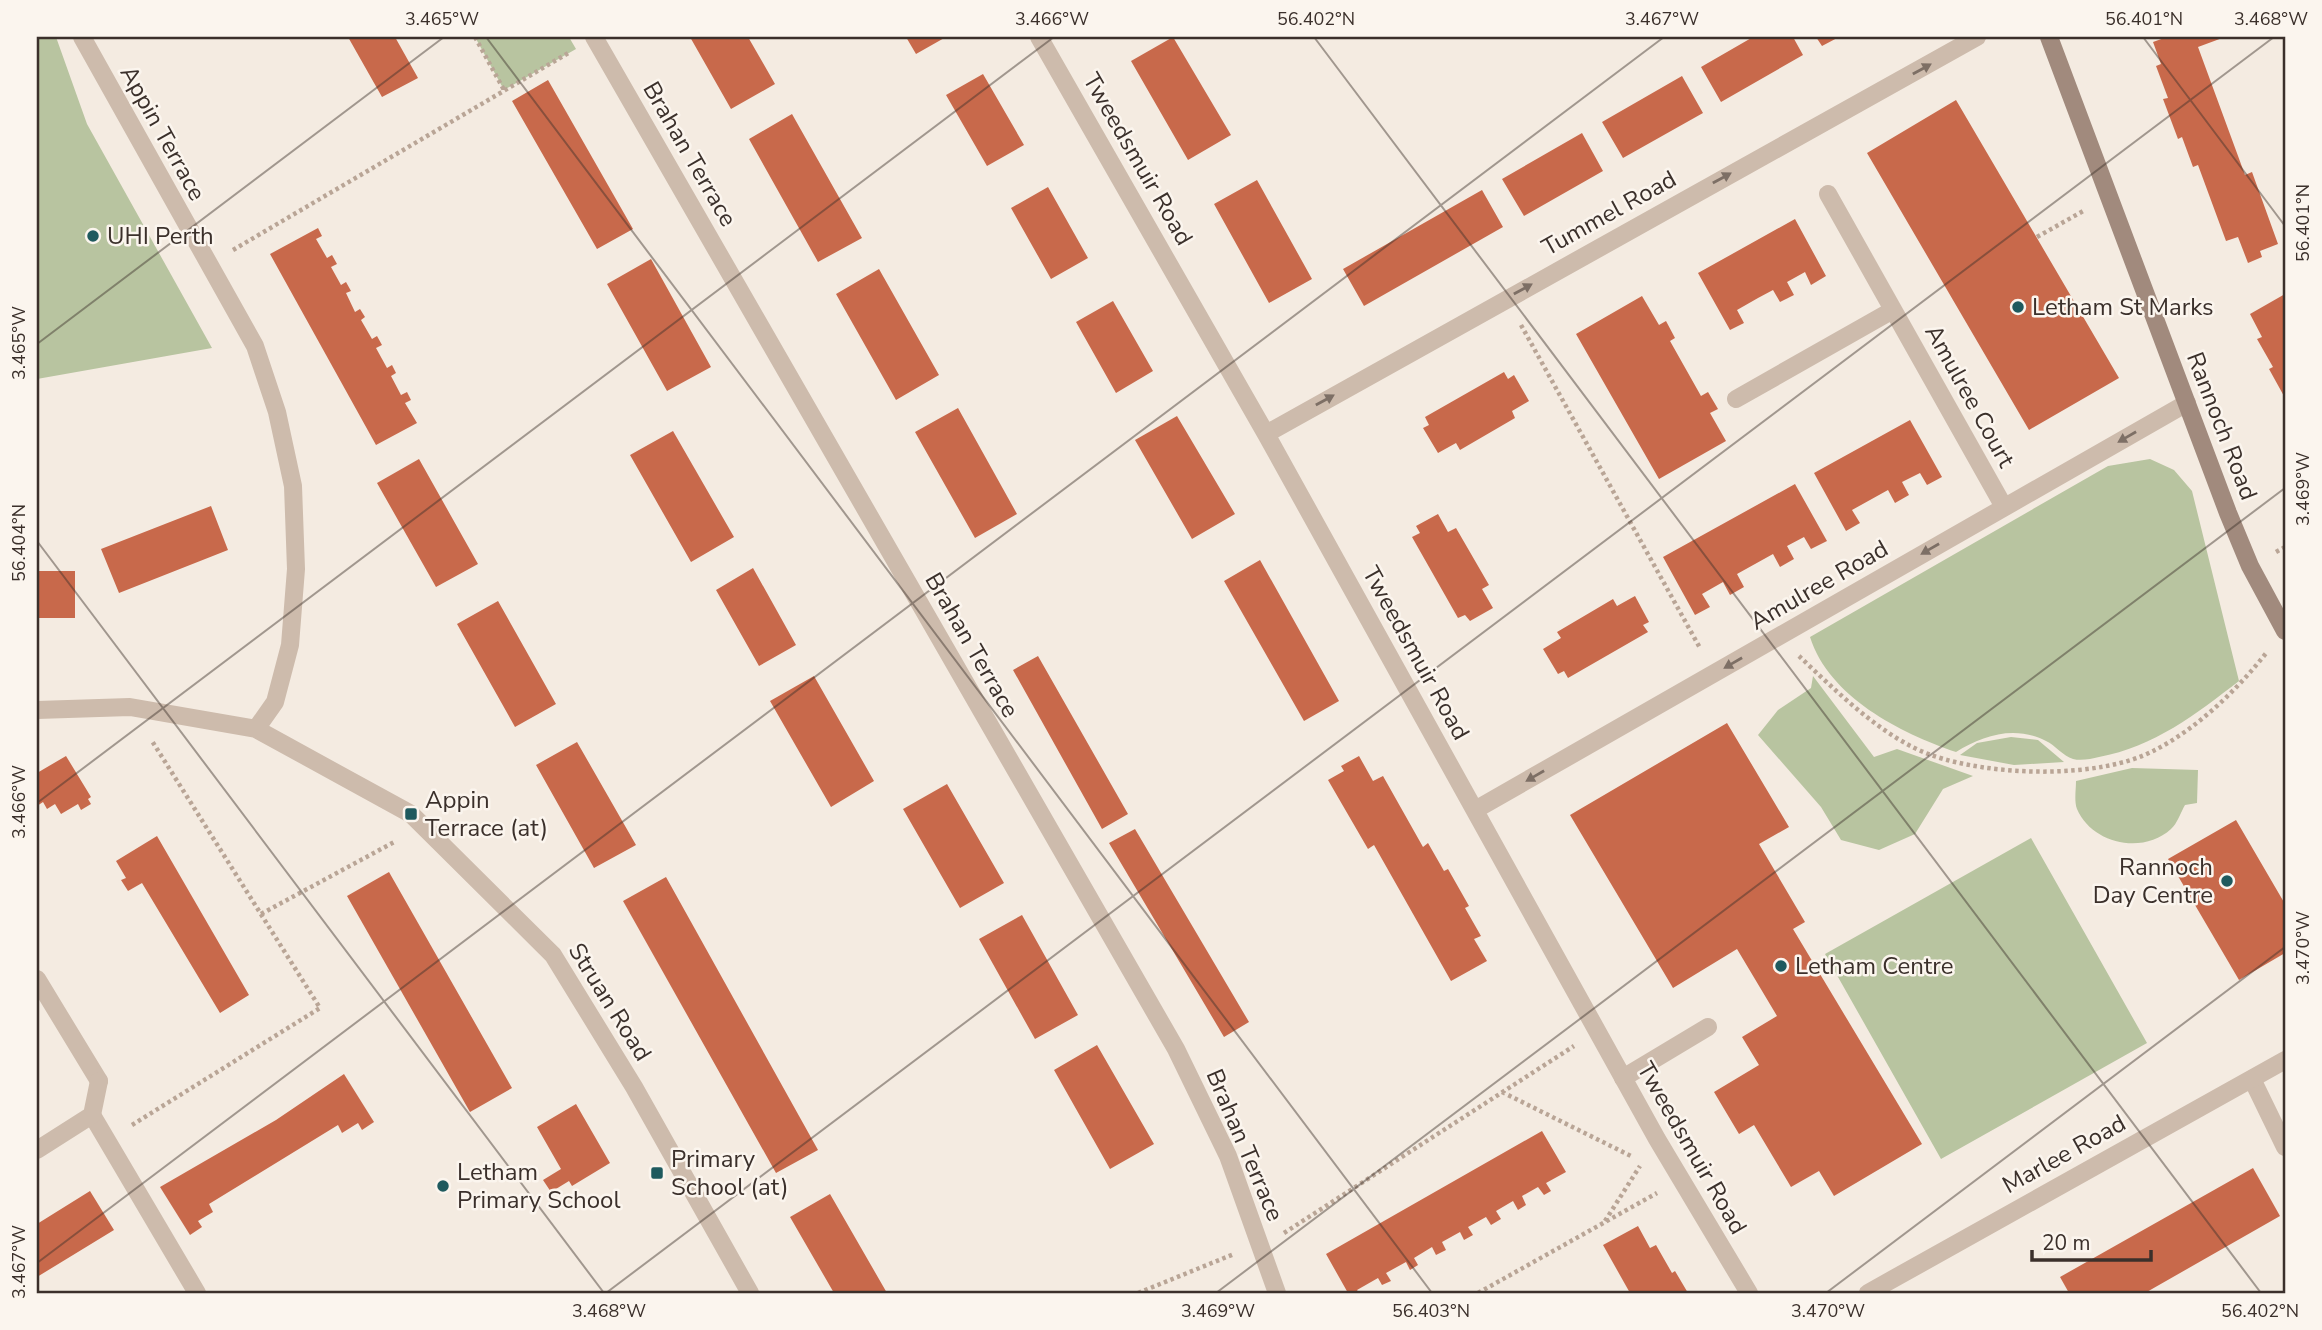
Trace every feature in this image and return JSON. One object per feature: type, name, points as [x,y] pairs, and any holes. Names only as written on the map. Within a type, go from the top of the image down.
[{"type":"street","name":"Appin Terrace","points":[[82,37],[262,362],[277,412],[293,486],[296,569],[289,645],[275,702],[256,729]]},
{"type":"street","name":"Brahan Terrace","points":[[595,37],[1176,1049],[1228,1156],[1276,1293]]},
{"type":"street","name":"Tweedsmuir Road","points":[[1039,37],[1266,434],[1623,1078],[1749,1293]]},
{"type":"street","name":"Tummel Road","points":[[1266,434],[1977,37]]},
{"type":"street","name":"Rannoch Road","points":[[2049,37],[2250,566],[2285,630]]},
{"type":"street","name":"Amulree Court","points":[[1828,194],[2004,507]]},
{"type":"street","name":"Amulree Court","points":[[1736,399],[1893,310]]},
{"type":"street","name":"Amulree Road","points":[[1475,810],[2187,403]]},
{"type":"street","name":"Struan Road","points":[[37,710],[130,707],[256,729],[411,814],[553,955],[634,1087],[750,1293]]},
{"type":"street","points":[[37,979],[99,1081],[92,1115],[197,1293]]},
{"type":"street","points":[[1623,1078],[1708,1027]]},
{"type":"street","name":"Marlee Road","points":[[1868,1293],[2285,1060]]},
{"type":"street","points":[[2252,1079],[2285,1147]]},
{"type":"street","points":[[37,1150],[92,1115]]},
{"type":"path","points":[[475,37],[505,90]]},
{"type":"path","points":[[208,264],[595,37]]},
{"type":"path","points":[[2037,237],[2084,210]]},
{"type":"path","points":[[1506,299],[1714,673]]},
{"type":"path","points":[[1783,634],[1793,651],[1836,690],[1882,727],[1930,754],[2002,770],[2045,773],[2103,765],[2153,752],[2182,734],[2245,680],[2285,630]]},
{"type":"path","points":[[107,1140],[320,1008],[130,707]]},
{"type":"path","points":[[261,914],[423,827]]},
{"type":"path","points":[[1138,1293],[1278,1237],[1597,1032]]},
{"type":"path","points":[[1502,1092],[1681,1180]]},
{"type":"path","points":[[1605,1222],[1642,1162]]},
{"type":"path","points":[[1478,1293],[1681,1180]]},
{"type":"green space","name":"UHI Perth","points":[[37,37],[56,37],[87,124],[212,348],[37,379]]},
{"type":"green space","points":[[475,37],[569,37],[576,49],[504,90]]},
{"type":"green space","points":[[2150,459],[2174,470],[2192,491],[2239,681],[2173,728],[2138,746],[2086,760],[2069,758],[2046,741],[2034,736],[2011,733],[1988,737],[1956,752],[1912,734],[1869,710],[1833,678],[1819,658],[1810,637],[2108,466]]},
{"type":"green space","points":[[1813,676],[1874,757],[1897,749],[1973,776],[1943,789],[1915,834],[1879,850],[1841,840],[1821,807],[1758,735],[1778,710],[1811,688]]},
{"type":"green space","points":[[2011,737],[2038,740],[2064,762],[2014,765],[1960,755],[1977,743]]},
{"type":"green space","points":[[2132,768],[2198,770],[2197,803],[2185,805],[2173,827],[2160,837],[2147,842],[2119,842],[2106,838],[2084,821],[2077,809],[2076,781]]},
{"type":"green space","points":[[2031,838],[2147,1043],[1941,1159],[1825,954]]},
{"type":"building","points":[[348,37],[395,37],[418,78],[382,97]]},
{"type":"building","points":[[690,37],[748,37],[775,84],[731,109]]},
{"type":"building","points":[[906,37],[946,37],[916,54]]},
{"type":"building","points":[[1173,37],[1231,135],[1188,160],[1131,61]]},
{"type":"building","points":[[1753,37],[1793,37],[1803,55],[1721,102],[1701,67]]},
{"type":"building","points":[[1816,37],[1839,37],[1822,46]]},
{"type":"building","points":[[2167,37],[2225,37],[2198,47],[2245,175],[2252,172],[2278,244],[2260,251],[2262,257],[2248,263],[2238,237],[2226,241],[2198,165],[2193,167],[2182,137],[2178,139],[2163,99],[2168,98],[2156,66],[2161,64],[2153,42]]},
{"type":"building","points":[[983,74],[1024,145],[987,166],[946,95]]},
{"type":"building","points":[[1682,76],[1703,113],[1623,158],[1602,122]]},
{"type":"building","points":[[548,80],[633,229],[597,249],[512,101]]},
{"type":"building","name":"Letham St Marks","points":[[1956,100],[2119,378],[2029,430],[1867,153]]},
{"type":"building","points":[[792,114],[862,238],[818,262],[749,139]]},
{"type":"building","points":[[1582,133],[1603,171],[1524,216],[1502,179]]},
{"type":"building","points":[[1257,180],[1312,279],[1269,303],[1214,204]]},
{"type":"building","points":[[1048,187],[1088,258],[1051,279],[1011,208]]},
{"type":"building","points":[[1482,190],[1503,227],[1364,306],[1343,269]]},
{"type":"building","points":[[1795,219],[1826,276],[1811,285],[1805,272],[1787,282],[1794,295],[1780,302],[1773,290],[1758,298],[1737,310],[1744,323],[1730,330],[1698,273]]},
{"type":"building","points":[[318,228],[322,236],[316,239],[327,258],[332,255],[337,264],[331,267],[341,285],[346,282],[351,291],[346,293],[355,312],[360,309],[365,317],[361,320],[372,339],[377,336],[382,345],[376,348],[387,368],[392,365],[396,373],[391,376],[401,395],[407,392],[411,400],[405,403],[417,423],[376,445],[270,254]]},
{"type":"building","points":[[651,259],[711,367],[667,391],[607,284]]},
{"type":"building","points":[[879,269],[939,375],[896,400],[836,294]]},
{"type":"building","points":[[2285,294],[2285,398],[2269,369],[2273,367],[2257,339],[2262,337],[2250,314]]},
{"type":"building","points":[[1642,296],[1659,325],[1666,321],[1675,338],[1670,341],[1701,396],[1708,392],[1718,409],[1710,413],[1726,441],[1659,479],[1576,334]]},
{"type":"building","points":[[1113,301],[1153,371],[1116,393],[1076,322]]},
{"type":"building","points":[[1504,372],[1508,379],[1514,375],[1529,401],[1512,411],[1515,418],[1460,450],[1456,443],[1438,453],[1423,428],[1429,425],[1425,417]]},
{"type":"building","points":[[958,408],[1017,514],[975,538],[915,432]]},
{"type":"building","points":[[1177,416],[1235,514],[1192,539],[1135,440]]},
{"type":"building","points":[[1910,420],[1942,477],[1927,485],[1920,473],[1902,482],[1909,495],[1895,503],[1888,490],[1852,510],[1860,523],[1846,531],[1814,473]]},
{"type":"building","points":[[673,431],[734,537],[691,562],[630,455]]},
{"type":"building","points":[[419,459],[478,564],[436,587],[377,483]]},
{"type":"building","points":[[1795,484],[1827,541],[1811,549],[1804,537],[1787,546],[1794,559],[1780,567],[1773,554],[1737,574],[1744,587],[1730,595],[1723,582],[1702,594],[1710,607],[1695,615],[1663,557]]},
{"type":"building","points":[[211,506],[228,550],[119,593],[101,549]]},
{"type":"building","points":[[1438,514],[1448,532],[1456,528],[1489,585],[1482,589],[1493,608],[1470,621],[1465,615],[1458,618],[1412,537],[1420,533],[1416,526]]},
{"type":"building","points":[[1260,560],[1339,701],[1304,721],[1224,581]]},
{"type":"building","points":[[753,568],[796,645],[759,666],[716,590]]},
{"type":"building","points":[[37,571],[75,571],[75,618],[37,618]]},
{"type":"building","points":[[1635,596],[1649,622],[1643,625],[1648,632],[1568,678],[1564,671],[1558,674],[1543,649],[1561,638],[1557,632],[1613,599],[1617,606]]},
{"type":"building","points":[[498,601],[556,704],[515,727],[457,624]]},
{"type":"building","points":[[1038,656],[1128,814],[1102,829],[1013,670]]},
{"type":"building","points":[[814,676],[874,781],[831,807],[770,701]]},
{"type":"building","name":"Letham Centre","points":[[1727,723],[1789,827],[1759,844],[1805,922],[1793,929],[1922,1144],[1834,1196],[1819,1171],[1791,1187],[1754,1125],[1739,1134],[1714,1092],[1759,1065],[1742,1037],[1777,1016],[1737,949],[1673,988],[1570,815]]},
{"type":"building","points":[[577,742],[636,845],[594,868],[536,765]]},
{"type":"building","points":[[66,756],[91,797],[88,799],[91,804],[81,810],[78,804],[61,814],[55,804],[47,809],[43,802],[37,806],[37,773]]},
{"type":"building","points":[[1359,756],[1373,781],[1383,776],[1423,847],[1428,843],[1444,871],[1448,869],[1469,906],[1465,908],[1481,936],[1474,939],[1487,961],[1451,981],[1374,845],[1368,849],[1328,780],[1344,771],[1341,766]]},
{"type":"building","points":[[947,784],[1004,883],[960,908],[903,809]]},
{"type":"building","name":"Rannoch Day Centre","points":[[2236,820],[2285,904],[2285,953],[2239,980],[2168,859]]},
{"type":"building","points":[[1135,829],[1249,1022],[1224,1037],[1109,843]]},
{"type":"building","points":[[157,836],[249,995],[220,1013],[142,883],[128,891],[121,880],[126,878],[116,861]]},
{"type":"building","points":[[389,872],[512,1088],[470,1112],[347,896]]},
{"type":"building","points":[[666,877],[818,1150],[776,1173],[623,901]]},
{"type":"building","points":[[1022,915],[1078,1015],[1035,1039],[979,939]]},
{"type":"building","points":[[1097,1045],[1154,1144],[1110,1169],[1054,1070]]},
{"type":"building","points":[[344,1074],[374,1122],[362,1130],[358,1123],[342,1133],[338,1125],[209,1204],[213,1212],[198,1221],[202,1227],[190,1235],[160,1187],[276,1120]]},
{"type":"building","points":[[576,1104],[610,1163],[572,1186],[569,1181],[551,1192],[543,1180],[561,1169],[537,1127]]},
{"type":"building","points":[[1542,1131],[1566,1172],[1546,1183],[1551,1191],[1544,1195],[1538,1187],[1522,1196],[1526,1205],[1518,1210],[1513,1201],[1496,1211],[1501,1219],[1491,1225],[1486,1217],[1468,1227],[1473,1235],[1464,1240],[1460,1232],[1442,1242],[1446,1250],[1436,1255],[1432,1247],[1414,1258],[1418,1265],[1410,1270],[1406,1262],[1386,1273],[1391,1281],[1382,1285],[1378,1278],[1357,1290],[1359,1293],[1348,1293],[1326,1254]]},
{"type":"building","points":[[2253,1168],[2280,1216],[2145,1293],[2069,1293],[2060,1277]]},
{"type":"building","points":[[90,1191],[114,1230],[37,1277],[37,1224]]},
{"type":"building","points":[[830,1194],[887,1293],[834,1293],[790,1217]]},
{"type":"building","points":[[1638,1226],[1650,1248],[1656,1245],[1672,1273],[1675,1271],[1688,1293],[1630,1293],[1603,1245]]},
{"type":"place","name":"UHI Perth","points":[[93,236]]},
{"type":"place","name":"Letham St Marks","points":[[2018,307]]},
{"type":"place","name":"Appin Terrace (at)","points":[[411,814]]},
{"type":"place","name":"Rannoch Day Centre","points":[[2227,881]]},
{"type":"place","name":"Letham Centre","points":[[1781,966]]},
{"type":"place","name":"Primary School (at)","points":[[657,1173]]},
{"type":"place","name":"Letham Primary School","points":[[443,1186]]}]
